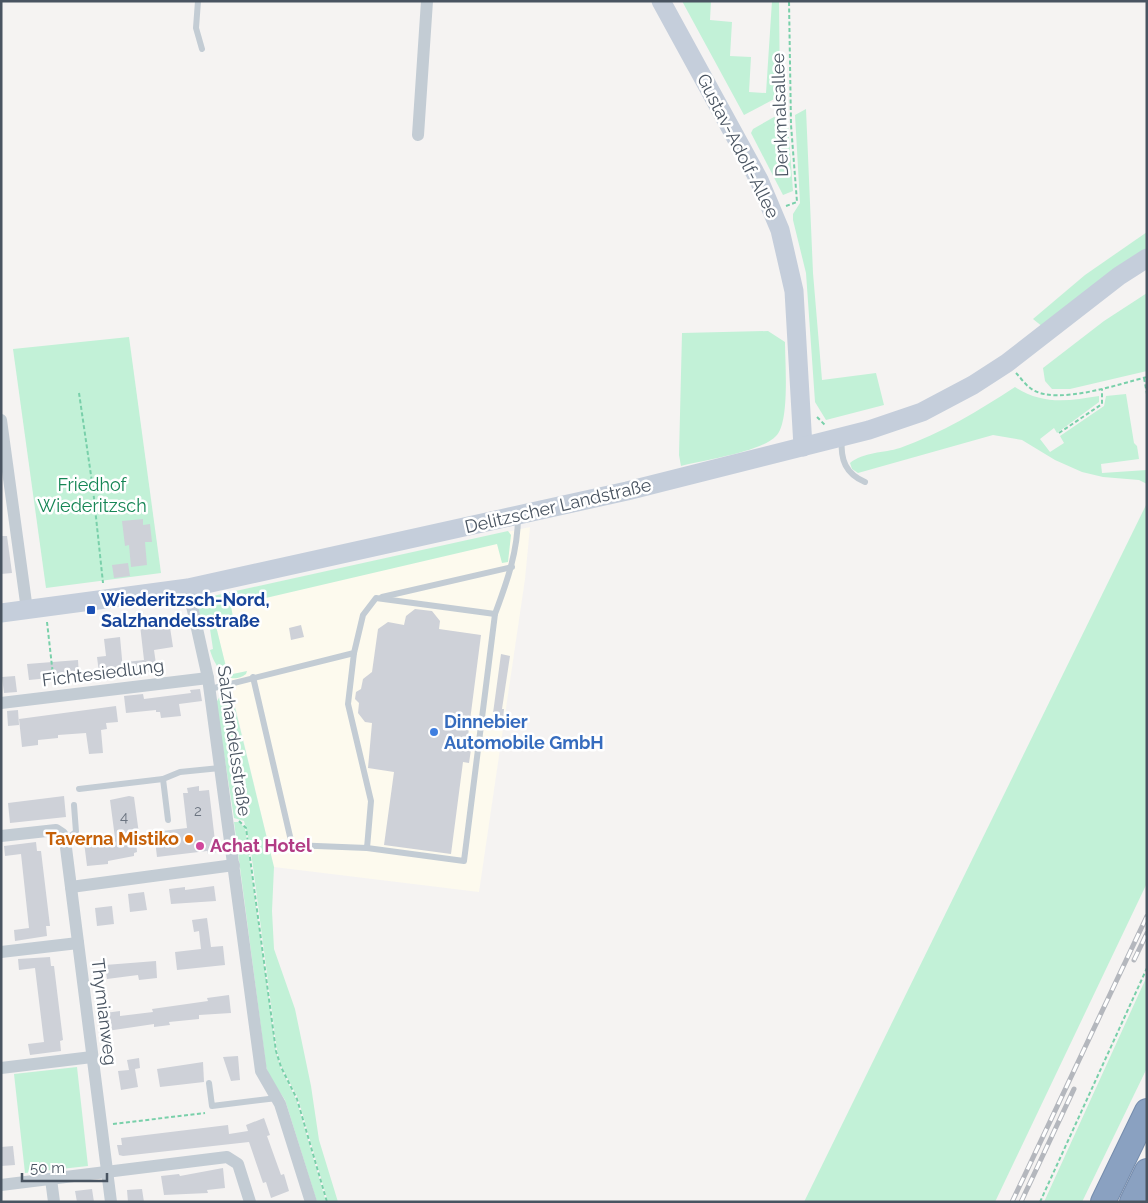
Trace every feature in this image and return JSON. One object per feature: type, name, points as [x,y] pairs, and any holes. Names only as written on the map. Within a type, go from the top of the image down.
[{"type":"highway","points":[[1103,1202],[1147,1111]]},
{"type":"highway","points":[[1132,1202],[1147,1171]]},
{"type":"street","points":[[418,135],[427,1]]},
{"type":"street","name":"Gustav-Adolf-Allee","points":[[661,1],[774,211],[784,244],[794,290],[802,447]]},
{"type":"street","name":"Delitzscher Landstraße","points":[[1,613],[188,588],[518,515],[842,437],[922,412],[973,386],[1007,363],[1119,276],[1147,258]]},
{"type":"street","points":[[1,420],[26,610]]},
{"type":"street","name":"Salzhandelsstraße","points":[[188,588],[209,683],[261,1071],[277,1098],[311,1202]]},
{"type":"street","name":"Fichtesiedlung","points":[[1,703],[209,683]]},
{"type":"street","points":[[1,836],[56,830],[62,834],[65,840]]},
{"type":"street","name":"Thymianweg","points":[[65,840],[110,1202]]},
{"type":"street","points":[[71,887],[234,865]]},
{"type":"street","points":[[1,952],[78,943]]},
{"type":"street","points":[[1,1068],[92,1057]]},
{"type":"street","points":[[1,1185],[227,1157],[238,1164],[250,1202]]},
{"type":"street","points":[[51,1179],[54,1202]]},
{"type":"lane","points":[[198,1],[196,28],[202,49]]},
{"type":"lane","points":[[842,437],[841,451],[845,466],[852,477],[865,482]]},
{"type":"lane","points":[[253,677],[292,845],[367,848],[464,861],[495,614],[512,567],[518,532],[518,515]]},
{"type":"lane","points":[[367,848],[371,801],[348,704],[354,654],[363,614],[376,598],[512,567]]},
{"type":"lane","points":[[376,598],[495,614]]},
{"type":"lane","points":[[209,683],[253,677],[354,654]]},
{"type":"lane","points":[[79,789],[163,779],[180,772],[220,768]]},
{"type":"lane","points":[[163,779],[168,820]]},
{"type":"lane","points":[[65,840],[76,832],[74,805]]},
{"type":"lane","points":[[209,1083],[212,1106],[277,1098]]},
{"type":"path","name":"Denkmalsallee","points":[[774,211],[797,202],[792,125],[789,1]]},
{"type":"path","points":[[1007,363],[1032,390],[1052,395],[1072,394],[1145,378],[1147,394]]},
{"type":"path","points":[[1058,433],[1102,404],[1102,388]]},
{"type":"path","points":[[79,393],[93,489],[105,600]]},
{"type":"path","points":[[46,616],[56,697]]},
{"type":"path","points":[[228,821],[240,821],[246,828],[276,1051],[281,1067],[297,1099],[327,1202]]},
{"type":"path","points":[[1040,1202],[1147,968]]},
{"type":"path","points":[[101,1126],[214,1112]]},
{"type":"shaded area","points":[[530,527],[525,579],[479,892],[274,867],[209,597]]},
{"type":"green space","points":[[682,1],[711,1],[710,20],[732,22],[730,56],[751,57],[749,92],[766,93],[772,1],[779,1],[780,96],[744,115]]},
{"type":"green space","points":[[806,109],[813,273],[822,380],[876,373],[884,405],[826,420],[815,402],[806,273],[793,220],[793,214],[800,203],[795,115]]},
{"type":"green space","points":[[774,117],[788,124],[793,191],[783,195],[751,133],[753,129]]},
{"type":"green space","points":[[1147,232],[1147,250],[1043,327],[1033,319],[1085,275]]},
{"type":"green space","points":[[1147,293],[1147,371],[1070,389],[1052,389],[1045,381],[1043,368],[1104,321]]},
{"type":"green space","points":[[768,331],[785,342],[785,406],[780,429],[776,436],[758,447],[732,455],[681,466],[679,455],[682,333]]},
{"type":"green space","name":"Friedhof Wiederitzsch","points":[[129,337],[161,573],[46,588],[13,349]]},
{"type":"green space","points":[[1015,387],[1025,393],[1046,399],[1066,400],[1099,396],[1099,402],[1057,433],[1054,428],[1040,439],[1050,452],[1064,443],[1060,436],[1104,406],[1106,396],[1126,394],[1134,443],[1137,446],[1139,459],[1101,464],[1102,473],[1147,470],[1147,484],[1139,480],[1103,477],[1082,472],[1055,460],[1022,440],[993,435],[858,473],[852,469],[850,463],[855,459],[900,448],[930,436],[973,413]]},
{"type":"green space","points":[[1147,503],[1147,883],[995,1202],[804,1202]]},
{"type":"green space","points":[[508,531],[511,535],[508,562],[502,563],[497,544],[231,606],[233,617],[215,622],[228,675],[247,671],[246,674],[239,678],[228,677],[218,668],[212,656],[210,650],[213,649],[210,629],[207,629],[204,617],[200,617],[199,599]]},
{"type":"green space","points":[[231,691],[274,867],[272,911],[274,949],[295,1009],[311,1086],[319,1140],[338,1202],[328,1202],[298,1098],[281,1066],[277,1050],[250,844],[244,821],[234,818],[216,703],[220,696]]},
{"type":"green space","points":[[234,822],[239,822],[245,828],[276,1051],[280,1067],[296,1099],[326,1202],[317,1202],[285,1100],[269,1076],[266,1066]]},
{"type":"green space","points":[[1147,976],[1147,1068],[1082,1202],[1044,1202]]},
{"type":"green space","points":[[77,1067],[88,1166],[25,1173],[14,1074]]},
{"type":"building","points":[[143,519],[143,525],[150,524],[152,542],[145,542],[147,565],[131,567],[129,545],[125,546],[122,521]]},
{"type":"building","points":[[1,536],[7,536],[12,573],[1,574]]},
{"type":"building","points":[[128,563],[130,576],[114,578],[112,565]]},
{"type":"building","name":"Dinnebier Automobile GmbH","points":[[415,609],[432,611],[440,621],[439,629],[481,635],[468,736],[473,736],[469,763],[463,762],[451,854],[384,845],[394,772],[368,768],[372,723],[365,722],[358,713],[359,703],[355,699],[356,692],[361,689],[363,679],[372,672],[378,629],[388,622],[404,625],[406,616]]},
{"type":"building","points":[[169,621],[173,647],[154,650],[157,671],[141,673],[141,677],[128,678],[126,662],[144,660],[140,625]]},
{"type":"building","points":[[301,625],[304,637],[291,640],[289,628]]},
{"type":"building","points":[[120,637],[123,670],[99,673],[97,657],[106,656],[104,639]]},
{"type":"building","points":[[501,654],[510,656],[502,709],[504,709],[502,730],[491,728]]},
{"type":"building","points":[[78,660],[79,675],[29,680],[27,664]]},
{"type":"building","points":[[15,676],[17,692],[4,693],[2,677]]},
{"type":"building","points":[[200,689],[202,701],[179,704],[181,716],[161,718],[160,712],[156,712],[156,710],[126,713],[124,696],[143,694],[144,699],[191,693],[190,690]]},
{"type":"building","points":[[116,706],[118,722],[106,723],[107,729],[101,730],[103,753],[89,754],[86,733],[58,735],[58,738],[38,740],[38,745],[22,747],[19,719]]},
{"type":"building","points":[[18,710],[19,725],[8,726],[7,711]]},
{"type":"building","points":[[199,786],[199,791],[209,790],[215,841],[218,840],[219,848],[215,853],[208,854],[207,851],[157,857],[154,832],[187,828],[183,793],[188,793],[187,788]]},
{"type":"building","points":[[64,796],[66,817],[10,823],[8,803]]},
{"type":"building","points":[[129,796],[134,797],[139,834],[136,839],[137,852],[134,853],[134,856],[108,861],[108,864],[87,866],[84,842],[115,838],[110,800]]},
{"type":"building","points":[[36,842],[37,851],[41,851],[50,926],[46,926],[47,936],[15,941],[14,930],[29,928],[21,854],[5,856],[4,846]]},
{"type":"building","points":[[214,886],[216,901],[171,904],[169,889],[185,887],[185,890]]},
{"type":"building","points":[[144,892],[147,910],[130,912],[128,894]]},
{"type":"building","points":[[112,906],[114,924],[97,926],[95,908]]},
{"type":"building","points":[[207,918],[211,947],[223,946],[225,965],[177,970],[175,952],[201,949],[199,931],[194,932],[192,920]]},
{"type":"building","points":[[50,957],[51,966],[54,966],[63,1040],[60,1041],[61,1051],[30,1055],[28,1044],[44,1042],[35,968],[19,970],[18,959]]},
{"type":"building","points":[[156,961],[157,978],[139,980],[138,975],[107,979],[105,965]]},
{"type":"building","points":[[229,995],[231,1013],[199,1015],[199,1019],[169,1022],[170,1025],[154,1027],[154,1024],[107,1031],[105,1013],[120,1011],[120,1016],[153,1012],[152,1009],[208,1001],[207,998]]},
{"type":"building","points":[[238,1056],[240,1080],[231,1081],[223,1057]]},
{"type":"building","points":[[139,1058],[140,1068],[135,1069],[138,1087],[121,1090],[118,1071],[129,1070],[127,1060]]},
{"type":"building","points":[[203,1062],[204,1082],[160,1087],[157,1069]]},
{"type":"building","points":[[264,1118],[270,1135],[267,1136],[281,1175],[284,1174],[289,1191],[271,1198],[266,1182],[263,1183],[249,1142],[119,1155],[117,1145],[122,1145],[121,1138],[228,1125],[229,1134],[248,1131],[246,1125]]},
{"type":"building","points":[[13,1146],[15,1165],[1,1166],[1,1147]]},
{"type":"building","points":[[223,1168],[225,1188],[207,1190],[208,1193],[164,1195],[161,1176],[179,1174],[180,1176]]},
{"type":"building","points":[[92,1189],[94,1202],[77,1202],[75,1191]]},
{"type":"building","points":[[142,1189],[144,1202],[128,1202],[127,1190]]},
{"type":"railway","points":[[1012,1202],[1147,916]]},
{"type":"railway","points":[[1134,960],[1147,933]]},
{"type":"railway","points":[[1021,1202],[1074,1089]]},
{"type":"place","name":"Wiederitzsch-Nord, Salzhandelsstraße","points":[[91,610]]},
{"type":"place","name":"Dinnebier Automobile GmbH","points":[[434,732]]},
{"type":"place","name":"Taverna Mistiko","points":[[189,839]]},
{"type":"place","name":"Achat Hotel","points":[[200,846]]}]
